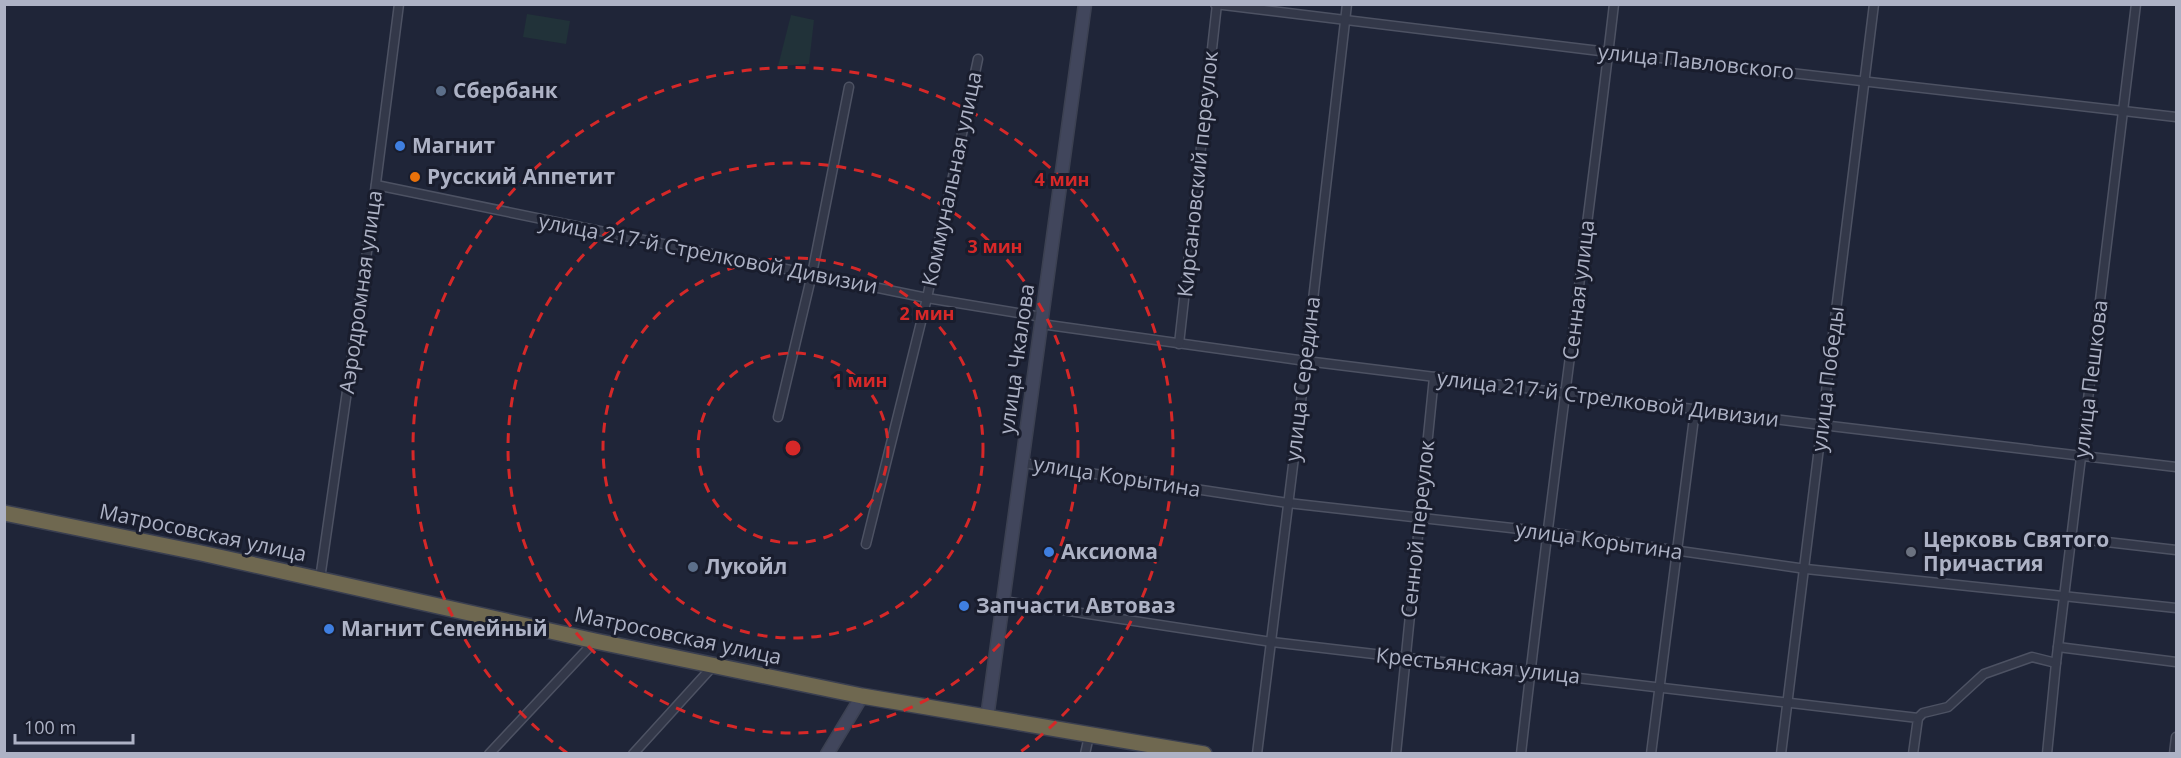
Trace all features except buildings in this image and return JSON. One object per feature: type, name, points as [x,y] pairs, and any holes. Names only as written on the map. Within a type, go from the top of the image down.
[{"type":"highway","name":"Матросовская улица","points":[[4,513],[320,579],[595,641],[862,696],[1204,753]]},
{"type":"street","name":"Аэродромная улица","points":[[320,579],[376,185],[399,4]]},
{"type":"street","name":"улица Чкалова","points":[[987,718],[1085,4]]},
{"type":"street","name":"улица Середина","points":[[1257,753],[1306,361],[1347,4]]},
{"type":"street","name":"Сенная улица","points":[[1521,753],[1614,4]]},
{"type":"street","name":"улица Победы","points":[[1781,753],[1806,569],[1874,4]]},
{"type":"street","name":"улица Пешкова","points":[[2047,753],[2136,4]]},
{"type":"street","name":"улица Павловского","points":[[1216,5],[2176,117]]},
{"type":"street","name":"Кирсановский переулок","points":[[1179,344],[1216,5]]},
{"type":"street","name":"Коммунальная улица","points":[[866,544],[927,298],[978,58]]},
{"type":"street","points":[[778,417],[812,274],[849,87]]},
{"type":"street","name":"улица 217-й Стрелковой Дивизии","points":[[376,185],[434,199],[1042,321],[1179,344],[1695,410],[2176,466]]},
{"type":"street","name":"Сенной переулок","points":[[1396,753],[1434,377]]},
{"type":"street","points":[[1651,753],[1695,410]]},
{"type":"street","name":"улица Корытина","points":[[1023,463],[1288,503],[1547,532],[1806,569],[2065,594],[2176,608]]},
{"type":"street","points":[[2072,538],[2176,549]]},
{"type":"street","name":"Крестьянская улица","points":[[1004,601],[1272,642],[1918,718]]},
{"type":"street","points":[[489,753],[595,641]]},
{"type":"street","points":[[2058,647],[2176,662]]},
{"type":"street","points":[[1913,753],[1918,718],[1923,712],[1948,707],[1984,674],[2032,657],[2056,663]]},
{"type":"street","points":[[633,753],[714,665]]},
{"type":"street","points":[[827,753],[862,696]]},
{"type":"street","points":[[1085,753],[1089,735]]},
{"type":"street","points":[[2174,753],[2176,737]]},
{"type":"shaded area","points":[[527,14],[570,21],[566,44],[523,37]]},
{"type":"shaded area","points":[[791,15],[814,20],[809,64],[778,66]]},
{"type":"place","name":"Сбербанк","points":[[441,91]]},
{"type":"place","name":"Магнит","points":[[400,146]]},
{"type":"place","name":"Русский Аппетит","points":[[415,177]]},
{"type":"place","name":"Аксиома","points":[[1049,552]]},
{"type":"place","name":"Церковь Святого Причастия","points":[[1911,552]]},
{"type":"place","name":"Лукойл","points":[[693,567]]},
{"type":"place","name":"Запчасти Автоваз","points":[[964,606]]},
{"type":"place","name":"Магнит Семейный","points":[[329,629]]}]
